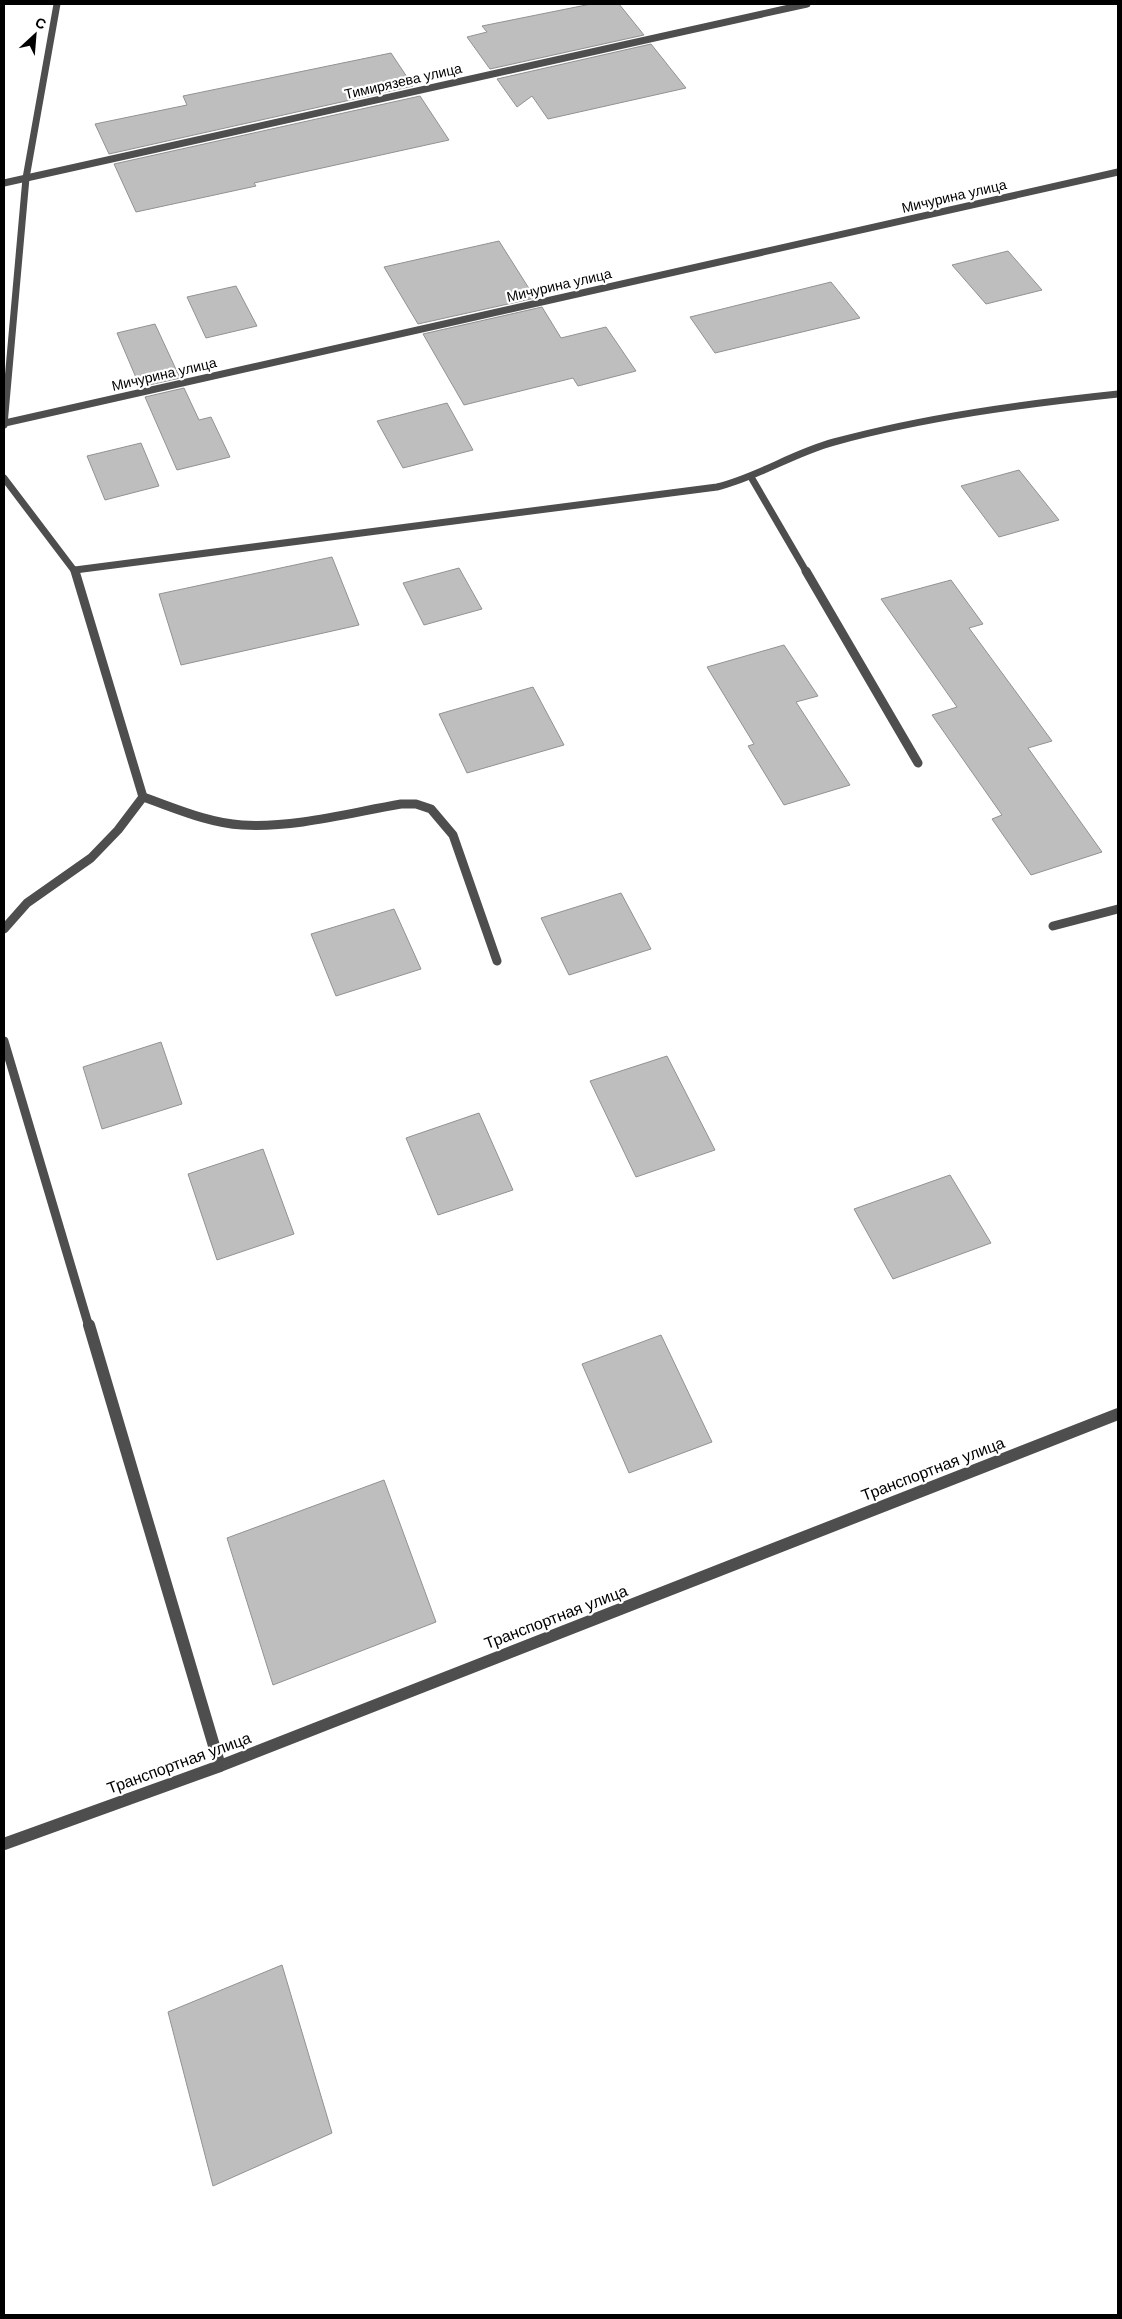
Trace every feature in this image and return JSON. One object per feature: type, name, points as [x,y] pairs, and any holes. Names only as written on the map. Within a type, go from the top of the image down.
[{"type":"street","points":[[4,424],[26,178],[56,4]]},
{"type":"street","name":"Тимирязева улица","points":[[4,183],[807,4]]},
{"type":"street","name":"Мичурина улица","points":[[4,424],[1118,172]]},
{"type":"street","points":[[75,570],[736,484],[789,456],[833,442],[934,421],[1118,394]]},
{"type":"street","points":[[751,477],[918,763]]},
{"type":"street","points":[[4,478],[75,570],[143,797]]},
{"type":"street","points":[[4,929],[27,903],[91,858],[118,830],[143,797]]},
{"type":"street","points":[[143,797],[188,813],[241,825],[294,823],[401,804],[416,804],[431,809],[453,835],[497,962]]},
{"type":"street","points":[[1053,926],[1118,909]]},
{"type":"street","points":[[4,1042],[220,1766]]},
{"type":"street","name":"Транспортная улица","points":[[4,1844],[220,1766],[1118,1414]]},
{"type":"building","points":[[591,4],[619,4],[644,35],[490,69],[467,37],[487,32],[482,26]]},
{"type":"building","points":[[651,44],[686,88],[548,119],[532,96],[517,107],[497,79]]},
{"type":"building","points":[[391,53],[413,86],[109,154],[95,124],[187,105],[183,96]]},
{"type":"building","points":[[420,96],[449,140],[254,183],[256,186],[136,212],[114,164]]},
{"type":"building","points":[[499,241],[535,298],[418,324],[384,267]]},
{"type":"building","points":[[1008,251],[1042,290],[986,304],[952,265]]},
{"type":"building","points":[[831,282],[860,318],[715,353],[690,317]]},
{"type":"building","points":[[236,286],[257,326],[206,338],[187,297]]},
{"type":"building","points":[[542,307],[561,338],[606,327],[636,371],[578,386],[573,378],[464,405],[423,334]]},
{"type":"building","points":[[155,324],[180,378],[140,387],[117,333]]},
{"type":"building","points":[[184,388],[199,420],[211,417],[230,457],[177,470],[145,397]]},
{"type":"building","points":[[447,403],[473,450],[403,468],[377,421]]},
{"type":"building","points":[[141,443],[159,486],[105,500],[87,456]]},
{"type":"building","points":[[1019,470],[1059,520],[999,537],[961,486]]},
{"type":"building","points":[[332,557],[359,625],[181,665],[159,594]]},
{"type":"building","points":[[459,568],[482,609],[424,625],[403,583]]},
{"type":"building","points":[[951,580],[983,624],[969,628],[1052,741],[1028,748],[1102,852],[1031,875],[992,819],[1002,815],[932,715],[957,707],[881,599]]},
{"type":"building","points":[[784,645],[818,696],[796,702],[850,785],[784,805],[748,746],[754,744],[707,667]]},
{"type":"building","points":[[533,687],[564,745],[467,773],[439,714]]},
{"type":"building","points":[[621,893],[651,949],[569,975],[541,918]]},
{"type":"building","points":[[394,909],[421,969],[336,996],[311,934]]},
{"type":"building","points":[[161,1042],[182,1104],[102,1129],[83,1067]]},
{"type":"building","points":[[667,1056],[715,1150],[636,1177],[590,1081]]},
{"type":"building","points":[[479,1113],[513,1190],[438,1215],[406,1138]]},
{"type":"building","points":[[263,1149],[294,1234],[217,1260],[188,1174]]},
{"type":"building","points":[[950,1175],[991,1243],[893,1279],[854,1209]]},
{"type":"building","points":[[661,1335],[712,1442],[629,1473],[582,1364]]},
{"type":"building","points":[[384,1480],[436,1622],[273,1685],[227,1538]]},
{"type":"building","points":[[282,1965],[332,2133],[213,2186],[168,2012]]}]
